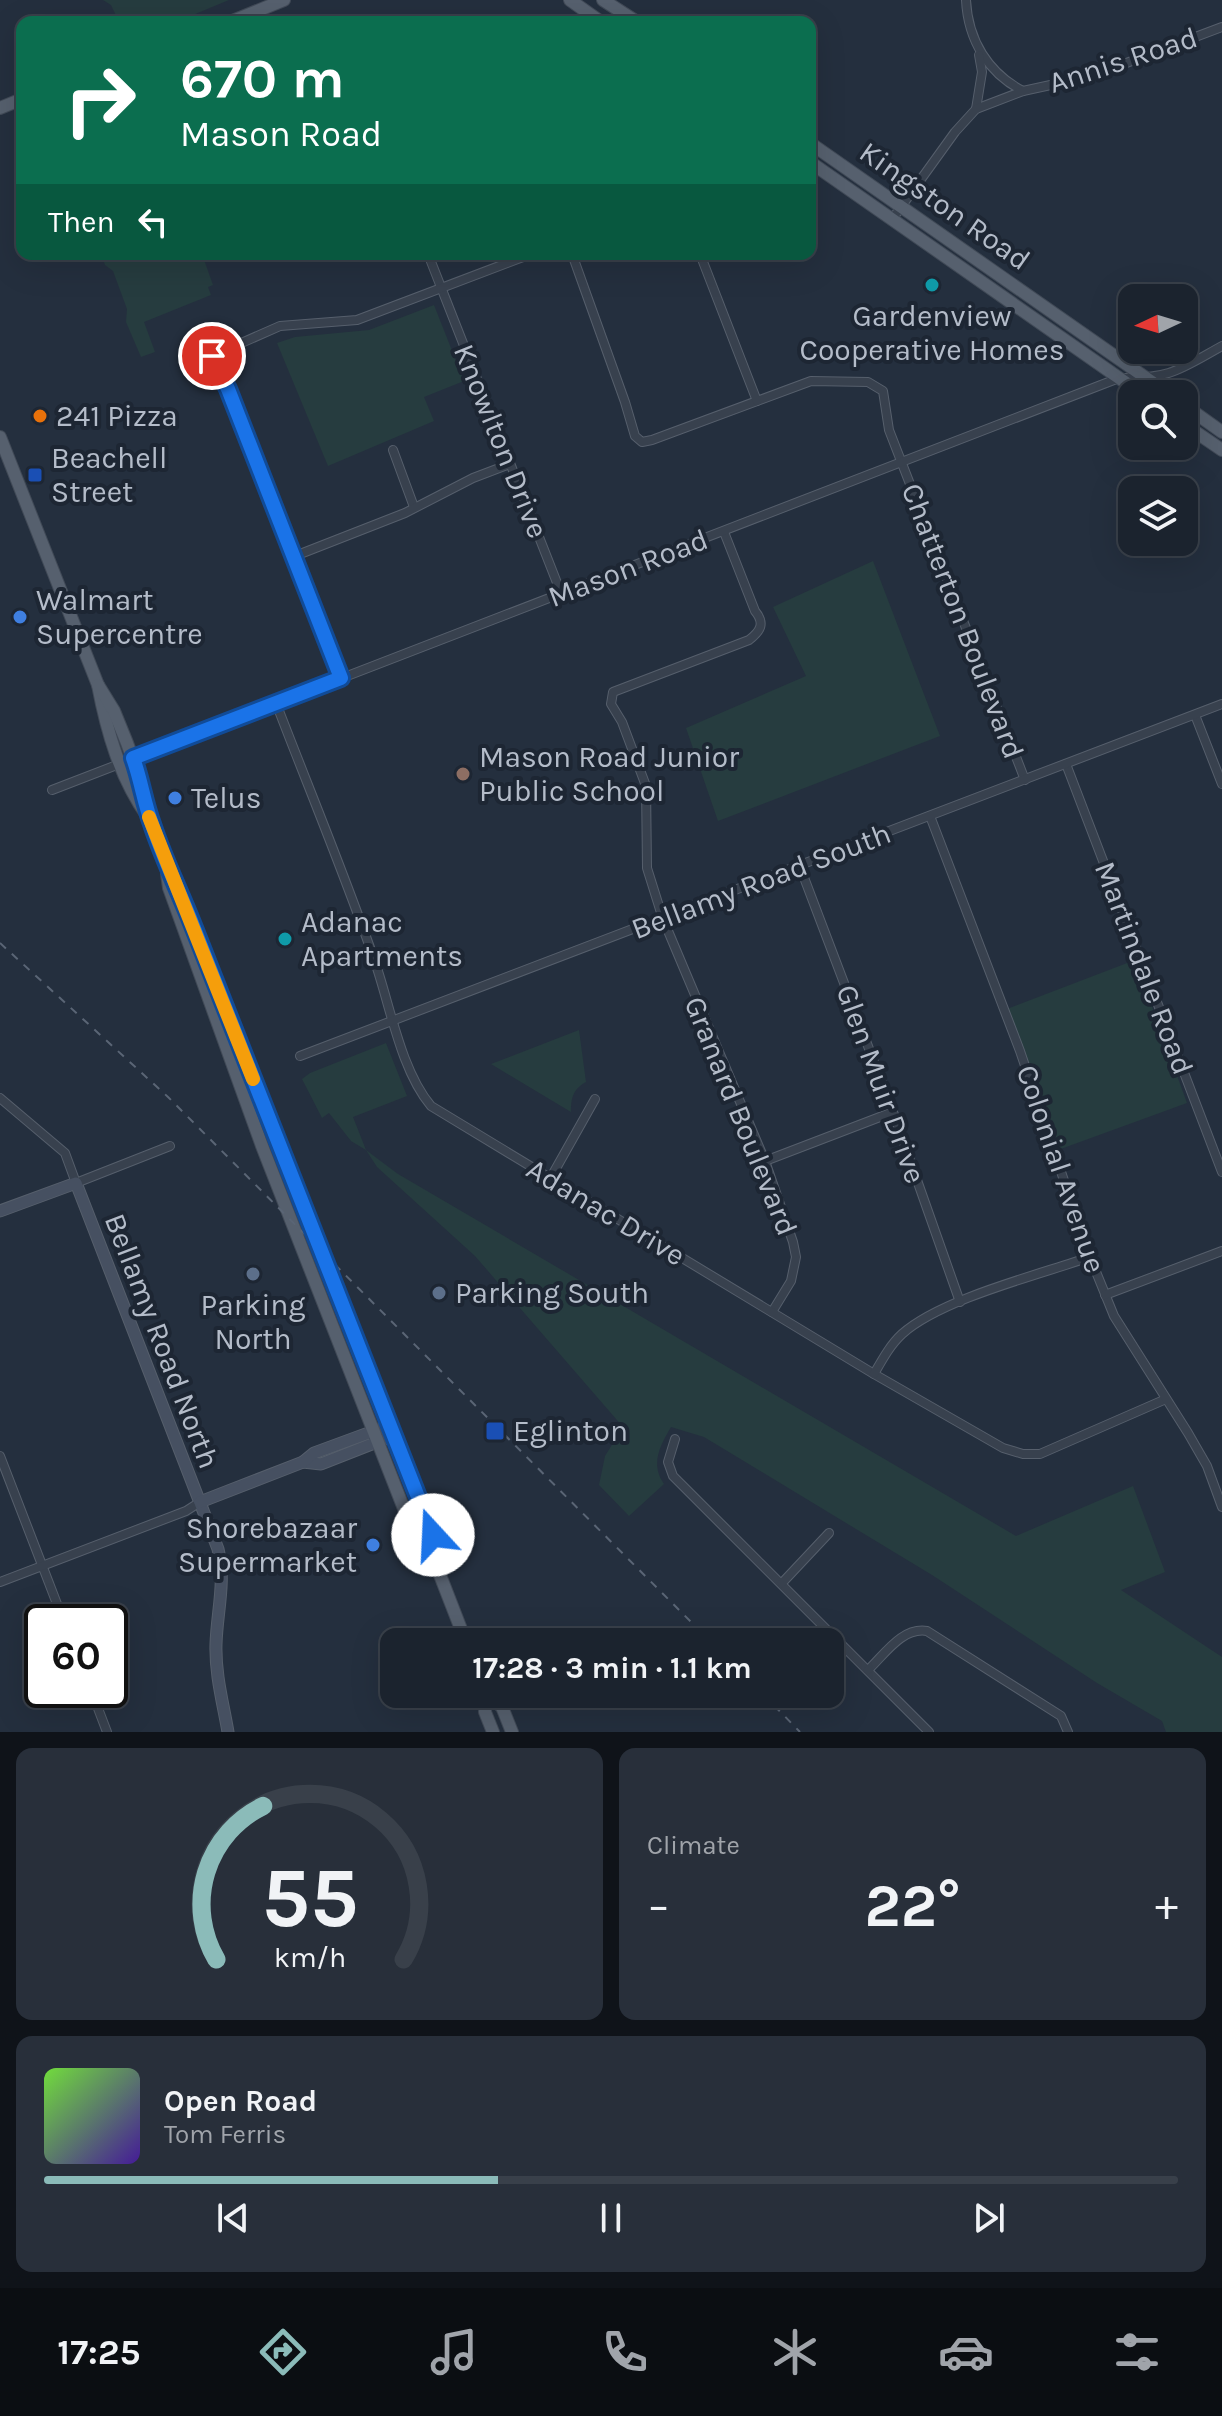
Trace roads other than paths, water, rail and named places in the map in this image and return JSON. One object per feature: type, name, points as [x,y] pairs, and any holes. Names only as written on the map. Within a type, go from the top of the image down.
[{"type":"main road","points":[[245,16],[284,0]]},
{"type":"main road","points":[[570,0],[593,16]]},
{"type":"main road","points":[[603,0],[628,16]]},
{"type":"main road","name":"Kingston Road","points":[[816,147],[1142,379]]},
{"type":"main road","name":"Kingston Road","points":[[816,166],[1122,380]]},
{"type":"main road","points":[[925,242],[940,234]]},
{"type":"main road","points":[[1198,415],[1222,432]]},
{"type":"main road","points":[[1198,434],[1222,450]]},
{"type":"main road","points":[[0,437],[5,464],[98,685],[114,711],[133,758],[164,859],[432,1530],[433,1557],[461,1628]]},
{"type":"main road","points":[[98,685],[105,720],[120,763],[135,799],[150,820]]},
{"type":"main road","points":[[164,859],[169,888],[262,1146],[415,1537],[433,1557]]},
{"type":"main road","points":[[485,1708],[493,1732]]},
{"type":"main road","points":[[502,1708],[512,1732]]},
{"type":"street","points":[[893,218],[955,132],[976,109],[982,72],[966,0]]},
{"type":"street","name":"Annis Road","points":[[976,109],[1023,91],[1092,76],[1222,27]]},
{"type":"street","points":[[978,49],[1006,82],[1023,91]]},
{"type":"street","name":"Knowlton Drive","points":[[430,260],[561,593]]},
{"type":"street","points":[[341,678],[228,389],[211,368],[212,356],[280,326],[357,320],[515,260]]},
{"type":"street","name":"Chatterton Boulevard","points":[[574,260],[638,439],[652,440],[811,381],[872,383],[885,396],[886,423],[1025,780]]},
{"type":"street","points":[[702,260],[757,401]]},
{"type":"street","points":[[1142,379],[1171,375],[1222,346]]},
{"type":"street","name":"Mason Road","points":[[52,790],[1119,378],[1142,379]]},
{"type":"street","points":[[393,450],[414,507]]},
{"type":"street","points":[[295,556],[510,464]]},
{"type":"street","name":"Granard Boulevard","points":[[724,532],[762,623],[757,634],[749,640],[613,692],[611,698],[646,786],[647,868],[663,919],[765,1161],[796,1257],[791,1281],[772,1312]]},
{"type":"street","name":"Adanac Drive","points":[[276,703],[375,961],[392,1023],[417,1084],[431,1106],[874,1374],[1003,1448],[1031,1455],[1051,1449],[1166,1399]]},
{"type":"street","name":"Bellamy Road South","points":[[300,1056],[1222,704]]},
{"type":"street","points":[[1195,715],[1222,784]]},
{"type":"street","name":"Martindale Road","points":[[1066,764],[1222,1172]]},
{"type":"street","name":"Colonial Avenue","points":[[930,816],[1020,1051],[1105,1295],[1114,1316],[1207,1466],[1222,1507]]},
{"type":"street","name":"Glen Muir Drive","points":[[800,867],[893,1112],[960,1302]]},
{"type":"street","points":[[0,1098],[65,1153],[76,1183]]},
{"type":"street","points":[[550,1179],[595,1099]]},
{"type":"street","points":[[765,1161],[893,1112]]},
{"type":"street","name":"Bellamy Road North","points":[[0,1211],[170,1146]]},
{"type":"street","name":"Bellamy Road North","points":[[76,1183],[200,1502],[303,1462],[314,1453],[392,1430]]},
{"type":"street","points":[[1105,1295],[1222,1251]]},
{"type":"street","points":[[874,1374],[884,1356],[909,1328],[927,1316],[1090,1257]]},
{"type":"street","points":[[675,1439],[668,1462],[673,1476],[929,1732]]},
{"type":"street","points":[[1,1460],[57,1604]]},
{"type":"street","points":[[0,1582],[186,1511],[200,1502],[218,1549],[222,1569],[216,1671],[228,1732]]},
{"type":"street","points":[[782,1583],[829,1533]]},
{"type":"street","points":[[868,1670],[905,1634],[914,1630],[927,1631],[1061,1716],[1068,1732]]},
{"type":"street","points":[[98,1708],[107,1732]]},
{"type":"railway","points":[[0,943],[168,1097],[697,1628]]},
{"type":"railway","points":[[777,1708],[800,1732]]},
{"type":"place","name":"Gardenview Cooperative Homes","points":[[932,285]]},
{"type":"place","name":"241 Pizza","points":[[40,416]]},
{"type":"place","name":"Beachell Street","points":[[35,475]]},
{"type":"place","name":"Walmart Supercentre","points":[[20,617]]},
{"type":"place","name":"Mason Road Junior Public School","points":[[463,774]]},
{"type":"place","name":"Telus","points":[[175,798]]},
{"type":"place","name":"Adanac Apartments","points":[[285,939]]},
{"type":"place","name":"Parking North","points":[[253,1274]]},
{"type":"place","name":"Parking South","points":[[439,1293]]},
{"type":"place","name":"Eglinton","points":[[495,1431]]},
{"type":"place","name":"Shorebazaar Supermarket","points":[[373,1545]]}]
